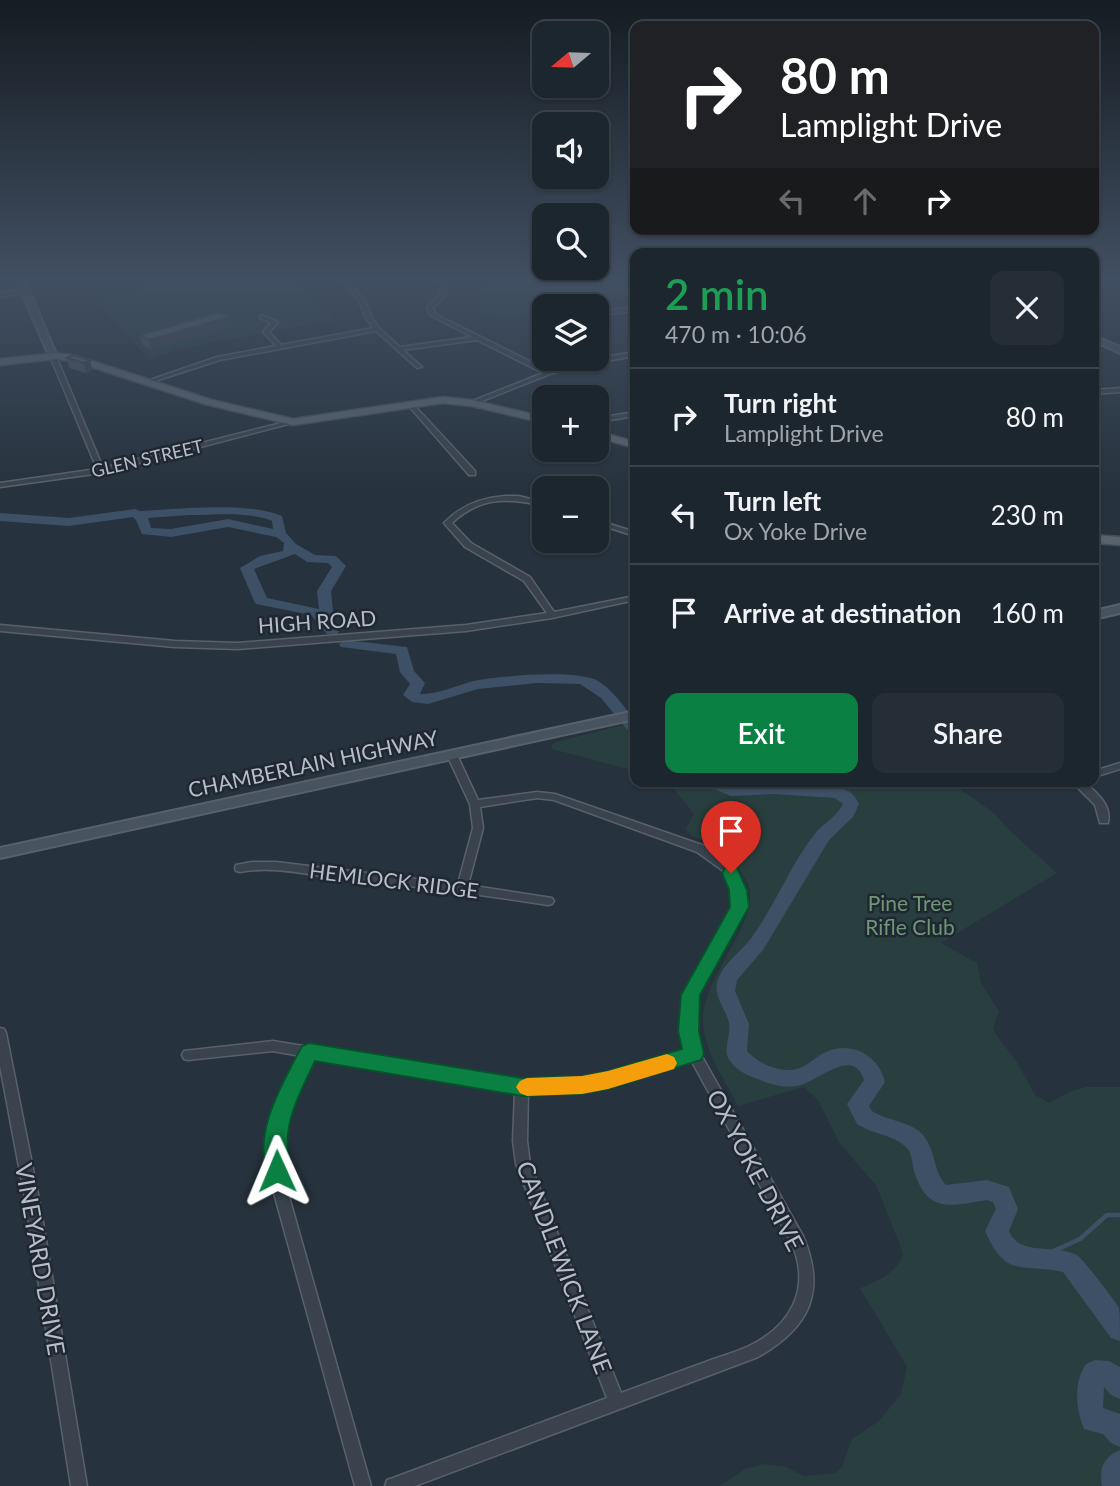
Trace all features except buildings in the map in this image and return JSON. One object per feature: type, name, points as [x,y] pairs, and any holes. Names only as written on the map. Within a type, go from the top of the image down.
[{"type":"main road","points":[[51,350],[53,356]]},
{"type":"main road","points":[[0,362],[53,356],[91,362],[209,402],[293,422],[443,400],[472,403],[532,418]]},
{"type":"main road","points":[[609,437],[630,444]]},
{"type":"main road","points":[[1099,539],[1120,541]]},
{"type":"main road","points":[[1099,614],[1120,609]]},
{"type":"main road","name":"CHAMBERLAIN HIGHWAY","points":[[0,853],[627,717]]},
{"type":"street","points":[[147,382],[208,360],[257,350]]},
{"type":"street","points":[[404,350],[419,367]]},
{"type":"street","points":[[503,350],[548,373]]},
{"type":"street","points":[[609,358],[630,355]]},
{"type":"street","points":[[53,356],[101,471]]},
{"type":"street","points":[[472,403],[555,371]]},
{"type":"street","points":[[1099,392],[1120,390]]},
{"type":"street","points":[[410,404],[472,473]]},
{"type":"street","points":[[609,418],[630,415]]},
{"type":"street","name":"GLEN STREET","points":[[0,485],[101,471],[293,422]]},
{"type":"street","points":[[532,502],[514,498],[496,499],[460,509],[447,523],[468,544],[527,579],[552,615]]},
{"type":"street","points":[[609,526],[630,532]]},
{"type":"street","name":"HIGH ROAD","points":[[0,628],[175,644],[232,646],[466,628],[552,615],[630,599]]},
{"type":"street","points":[[452,755],[475,804],[478,828],[462,888]]},
{"type":"street","points":[[1099,772],[1120,766]]},
{"type":"street","points":[[1082,787],[1100,803],[1104,810],[1104,821]]},
{"type":"street","name":"OX YOKE DRIVE","points":[[393,1486],[753,1352],[779,1338],[798,1316],[806,1292],[807,1265],[793,1233],[694,1054],[688,1031],[691,995],[740,907],[738,890],[731,873],[720,860],[701,849],[576,803],[537,795],[475,804]]},
{"type":"street","name":"HEMLOCK RIDGE","points":[[240,868],[255,864],[278,865],[548,901]]},
{"type":"street","name":"VINEYARD DRIVE","points":[[0,1032],[33,1204],[79,1486]]},
{"type":"street","points":[[188,1055],[273,1046],[522,1087],[582,1085],[608,1080],[694,1054]]},
{"type":"street","points":[[309,1052],[284,1104],[275,1155],[279,1186],[363,1486]]},
{"type":"street","name":"CANDLEWICK LANE","points":[[522,1087],[520,1141],[523,1164],[617,1404]]},
{"type":"green space","points":[[141,350],[174,350],[150,360]]},
{"type":"green space","points":[[630,723],[630,770],[552,749],[551,745]]},
{"type":"green space","name":"Pine Tree Rifle Club","points":[[672,787],[957,787],[994,813],[1057,873],[941,943],[977,963],[981,983],[999,1011],[993,1027],[995,1033],[1017,1062],[1035,1095],[1049,1103],[1086,1087],[1120,1087],[1120,1486],[720,1486],[745,1469],[764,1464],[786,1467],[804,1476],[835,1473],[842,1467],[852,1439],[879,1421],[901,1394],[907,1367],[860,1288],[892,1271],[903,1253],[876,1185],[840,1144],[818,1100],[804,1087],[738,1106],[716,1066],[707,1045],[703,1023],[705,1006],[711,987],[739,932],[750,899],[748,884],[740,870],[716,849],[687,831],[694,814]]},
{"type":"waterway","points":[[139,515],[252,512],[278,519],[280,534]]},
{"type":"waterway","points":[[0,517],[69,522],[135,513],[142,518],[146,531],[171,533],[228,523],[280,534]]},
{"type":"waterway","points":[[280,534],[290,542],[289,553],[265,559],[247,568],[261,601],[315,612],[332,631]]},
{"type":"waterway","points":[[291,546],[312,559],[331,559],[339,566],[324,591],[326,611],[322,616]]},
{"type":"waterway","points":[[346,644],[402,650],[407,672],[418,683],[411,695],[417,699],[428,699],[477,685],[537,679],[581,680],[591,683],[606,695],[630,724]]},
{"type":"waterway","points":[[723,787],[731,791],[773,789],[838,793],[847,797],[851,804],[847,813],[823,836],[756,945],[728,977],[725,991],[739,1024],[737,1054],[749,1067],[771,1076],[796,1078],[832,1058],[849,1056],[865,1063],[873,1073],[875,1082],[858,1104],[860,1112],[871,1122],[904,1134],[915,1142],[921,1152],[928,1179],[942,1196],[987,1190],[1001,1194],[1007,1209],[997,1231],[1010,1252],[1029,1258],[1061,1260],[1071,1264],[1120,1329]]},
{"type":"waterway","points":[[1034,1260],[1080,1239],[1107,1215],[1120,1215]]},
{"type":"waterway","points":[[1120,1386],[1109,1374],[1095,1373],[1092,1377],[1090,1404],[1093,1420],[1110,1422],[1120,1434]]},
{"type":"waterway","points":[[1116,1486],[1113,1473],[1120,1463]]},
{"type":"slow traffic","points":[[527,1087],[582,1085],[667,1063]]},
{"type":"route","points":[[277,1171],[277,1132],[284,1104],[309,1052],[522,1087],[582,1085],[630,1074],[694,1054],[688,1031],[691,995],[740,907],[738,890],[731,873]]}]
